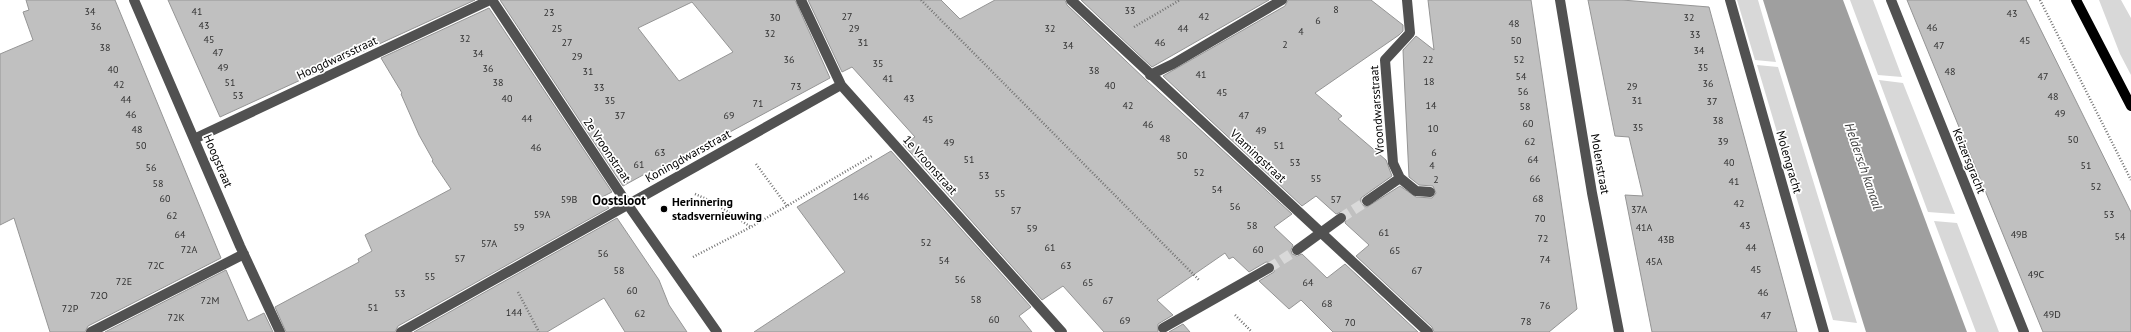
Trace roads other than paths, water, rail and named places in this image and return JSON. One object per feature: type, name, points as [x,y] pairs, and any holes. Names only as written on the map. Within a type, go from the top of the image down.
[{"type":"main road","points":[[2076,0],[2131,106]]},
{"type":"street","name":"Hoogstraat","points":[[134,0],[242,250],[280,332]]},
{"type":"street","name":"Hoogdwarsstraat","points":[[194,139],[491,0]]},
{"type":"street","name":"2e Vroonstraat","points":[[491,0],[628,205],[674,268],[717,332]]},
{"type":"street","name":"1e Vroonstraat","points":[[801,0],[841,85],[1062,332]]},
{"type":"street","name":"Vlamingstraat","points":[[1071,0],[1428,332]]},
{"type":"street","points":[[1150,75],[1173,64],[1282,0]]},
{"type":"street","name":"Vroondwarsstraat","points":[[1407,0],[1410,32],[1385,60],[1394,163],[1400,178],[1416,191],[1430,192]]},
{"type":"street","name":"Molenstraat","points":[[1560,0],[1592,193],[1619,332]]},
{"type":"street","name":"Molengracht","points":[[1730,0],[1824,332]]},
{"type":"street","name":"Keizersgracht","points":[[1891,0],[2024,332]]},
{"type":"street","name":"Koningdwarsstraat","points":[[401,332],[841,85]]},
{"type":"street","points":[[1367,201],[1400,178]]},
{"type":"street","points":[[1297,250],[1341,218]]},
{"type":"street","points":[[91,332],[242,250]]},
{"type":"street","points":[[1163,328],[1269,268]]},
{"type":"water","name":"Heldersch kanaal","points":[[1763,0],[1843,0],[1967,332],[1866,332]]},
{"type":"tunnel","points":[[1341,218],[1367,201]]},
{"type":"tunnel","points":[[1269,268],[1297,250]]},
{"type":"place","name":"Herinnering stadsvernieuwing","points":[[664,209]]},
{"type":"district","name":"Oostsloot","points":[[619,200]]}]
